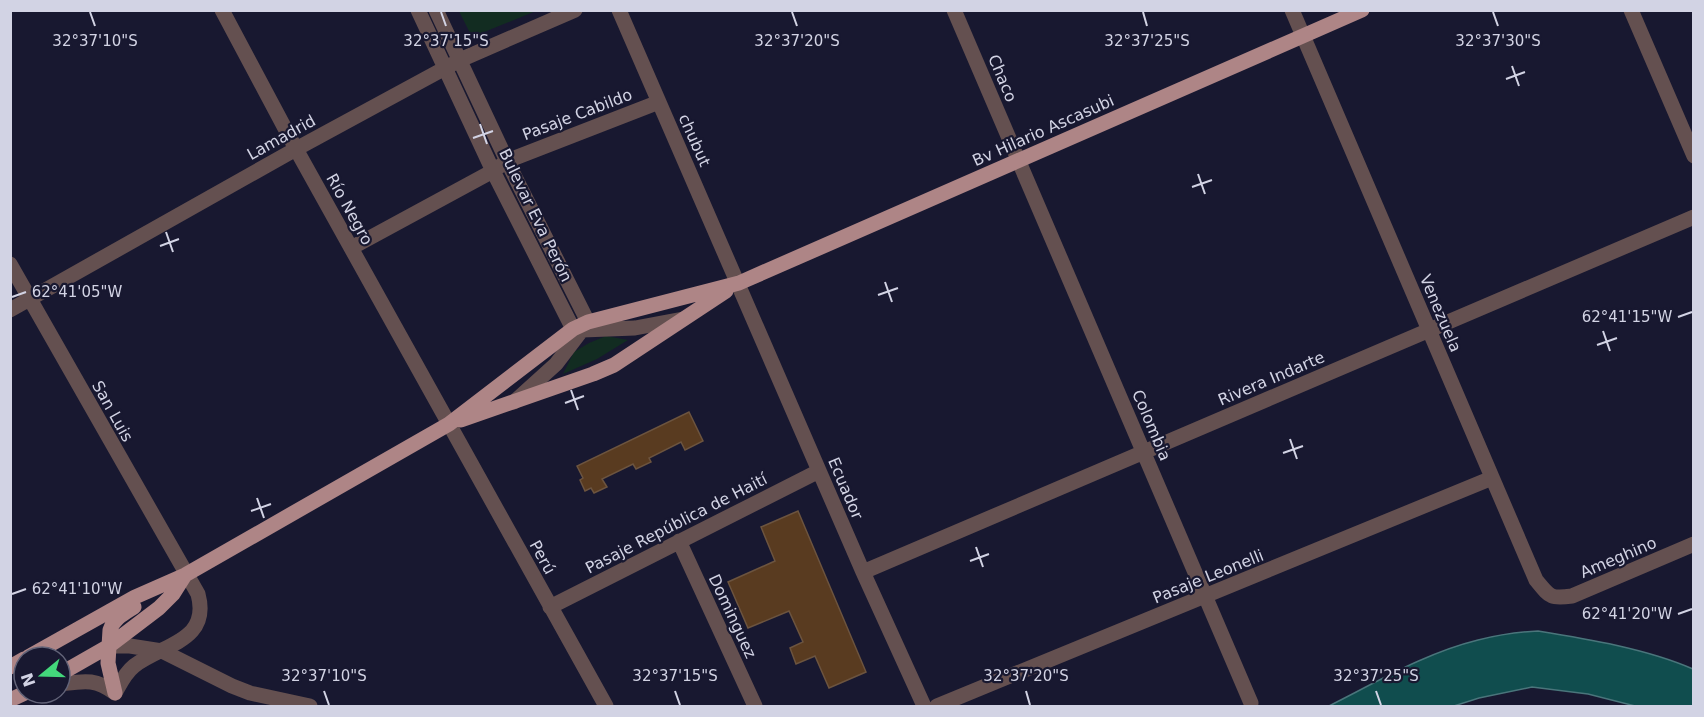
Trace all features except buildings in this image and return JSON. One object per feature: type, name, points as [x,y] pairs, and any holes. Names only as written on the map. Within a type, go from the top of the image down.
[{"type":"main road","name":"Bv Hilario Ascasubi","points":[[739,283],[1362,10]]},
{"type":"main road","points":[[449,424],[593,374],[614,364],[739,283]]},
{"type":"main road","points":[[49,645],[118,606],[185,575],[449,424],[581,327],[739,283]]},
{"type":"main road","points":[[72,667],[109,646],[159,608],[174,594],[185,575]]},
{"type":"main road","points":[[116,700],[108,663],[110,630],[113,622],[141,603],[153,588]]},
{"type":"street","name":"Río Negro","points":[[222,10],[296,149],[449,424]]},
{"type":"street","name":"Bulevar Eva Perón","points":[[418,10],[494,171],[581,327]]},
{"type":"street","name":"Bulevar Eva Perón","points":[[436,10],[581,327]]},
{"type":"street","name":"Lamadrid","points":[[10,310],[296,149],[460,60],[575,10]]},
{"type":"street","name":"chubut","points":[[619,10],[739,283]]},
{"type":"street","name":"Chaco","points":[[954,10],[1019,161]]},
{"type":"street","name":"Venezuela","points":[[1293,10],[1536,580],[1547,593],[1555,598]]},
{"type":"street","points":[[1630,10],[1694,156]]},
{"type":"street","name":"Pasaje Cabildo","points":[[351,248],[494,171],[507,161],[658,102]]},
{"type":"street","name":"Colombia","points":[[1019,161],[1251,703]]},
{"type":"street","name":"Rivera Indarte","points":[[863,572],[1694,217]]},
{"type":"street","name":"San Luis","points":[[10,264],[185,575],[198,594],[201,607],[200,619],[194,629],[187,636],[134,666],[121,681],[116,700]]},
{"type":"street","name":"Ecuador","points":[[739,283],[863,572],[924,706]]},
{"type":"street","points":[[514,402],[556,364],[581,327],[635,328],[683,319]]},
{"type":"street","name":"Perú","points":[[449,424],[606,706]]},
{"type":"street","name":"Pasaje República de Haití","points":[[550,607],[819,471]]},
{"type":"street","name":"Pasaje Leonelli","points":[[937,706],[1492,478]]},
{"type":"street","name":"Dominguez","points":[[679,541],[755,706]]},
{"type":"street","name":"Ameghino","points":[[1555,598],[1572,596],[1694,544]]},
{"type":"street","points":[[109,646],[130,646],[162,651],[231,686],[250,693],[310,706]]},
{"type":"street","points":[[72,683],[96,682],[104,684],[116,700]]},
{"type":"shaded area","points":[[459,11],[536,11],[472,37]]},
{"type":"shaded area","points":[[606,336],[628,340],[597,359],[563,374],[574,352]]},
{"type":"shaded area","points":[[1538,631],[1637,650],[1693,669],[1693,706],[1635,706],[1588,694],[1532,687],[1479,698],[1454,706],[1329,706],[1439,652],[1486,638]]}]
